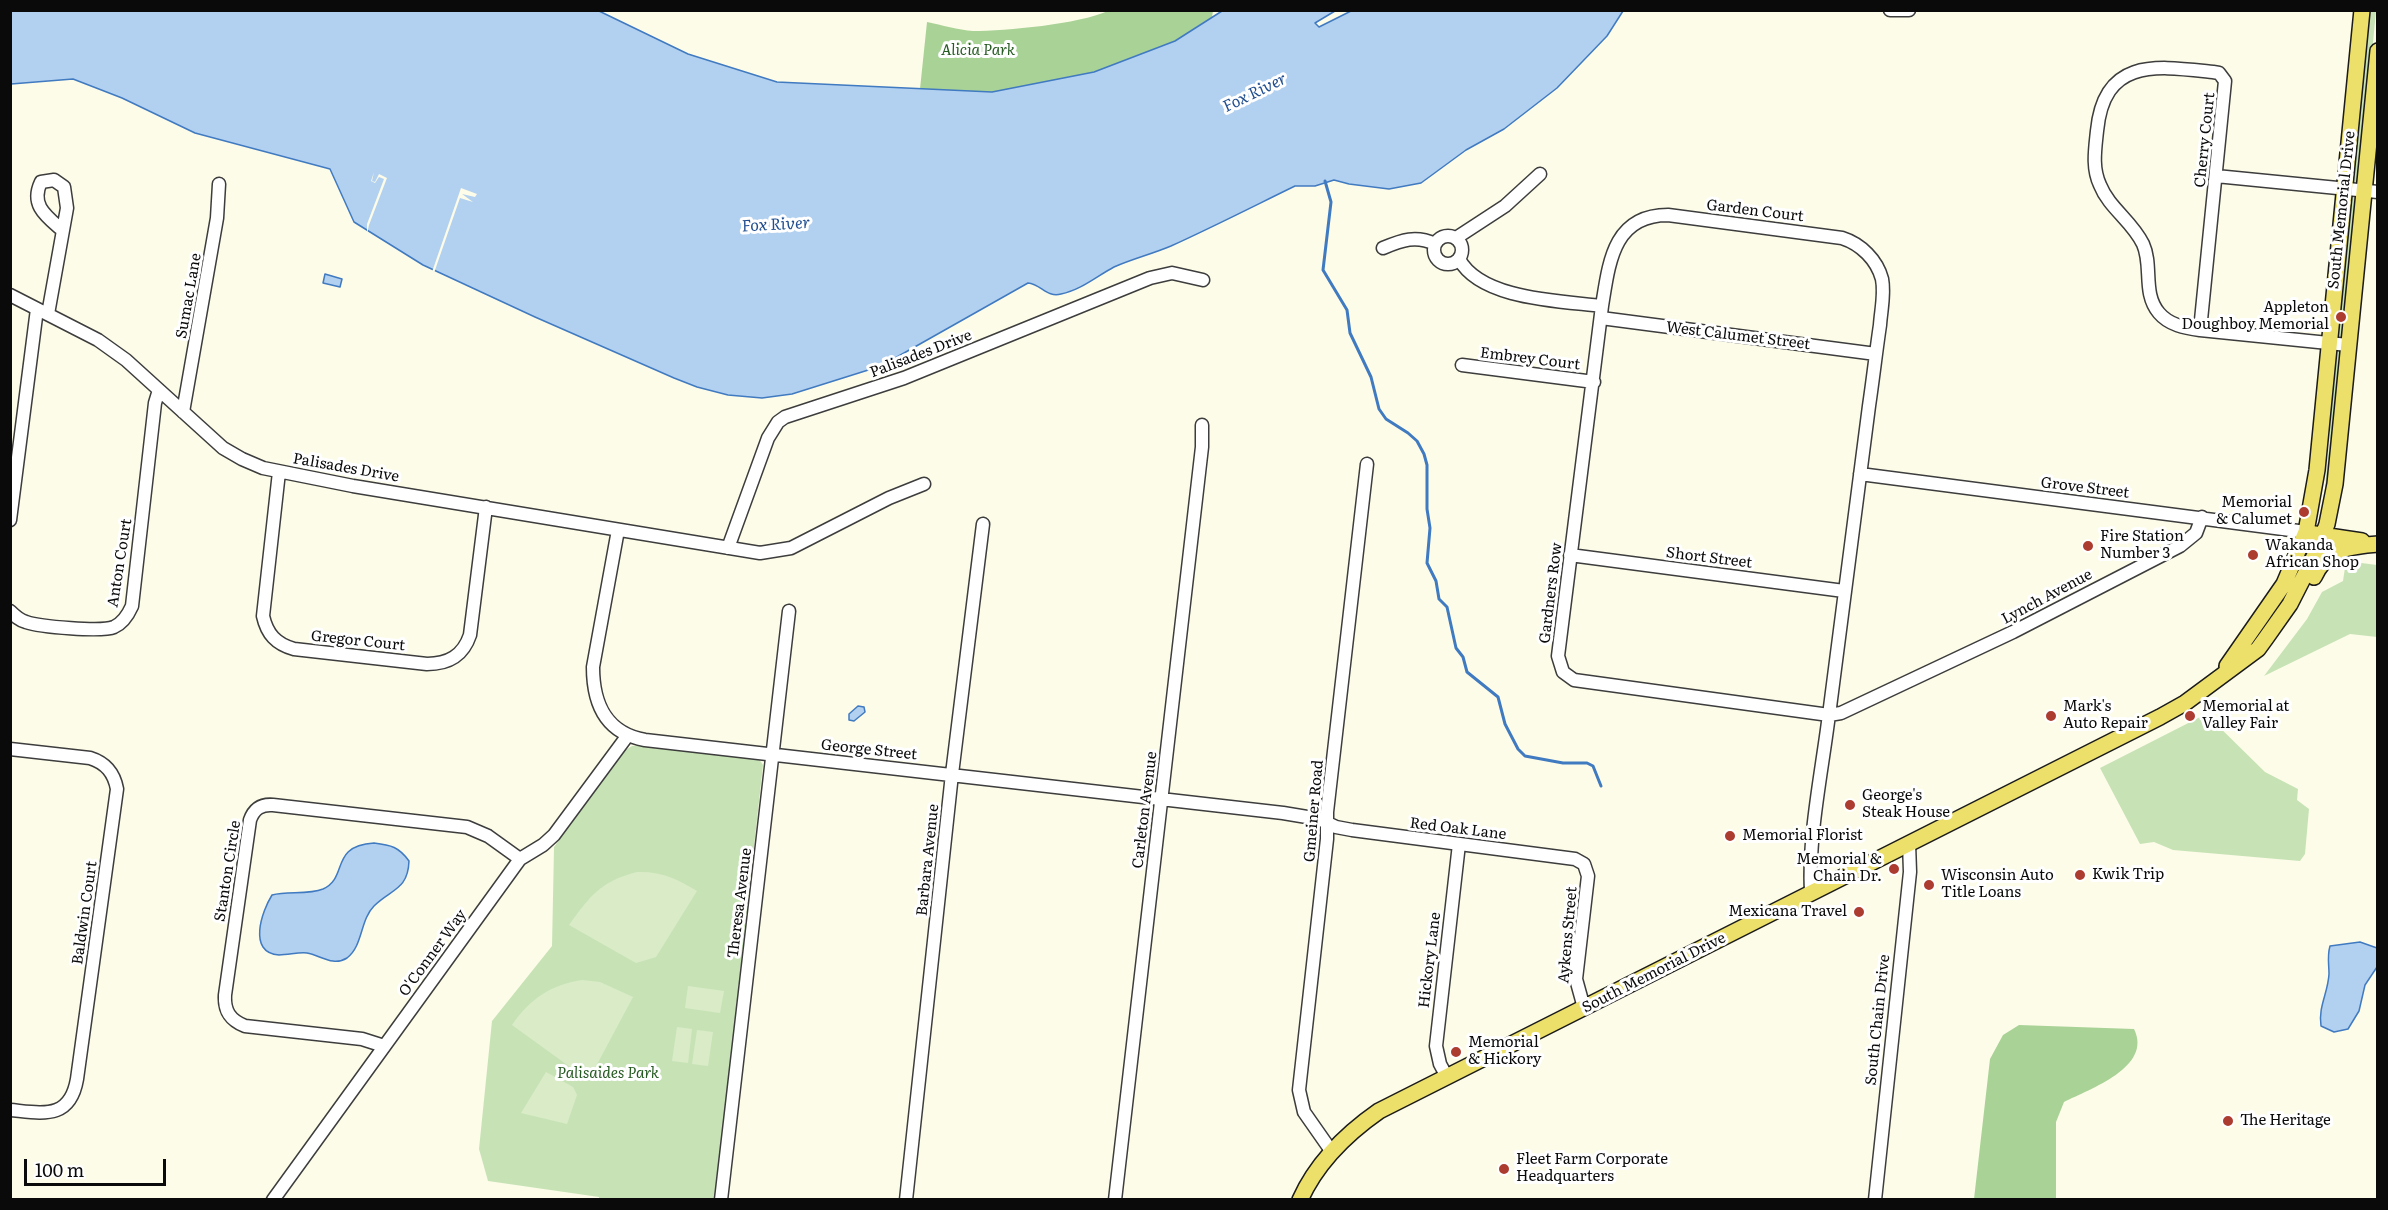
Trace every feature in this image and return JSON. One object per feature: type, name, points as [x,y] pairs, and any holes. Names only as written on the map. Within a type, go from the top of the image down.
[{"type":"main road","name":"South Memorial Drive","points":[[2222,673],[2283,584],[2306,532],[2316,480],[2362,10]]},
{"type":"main road","name":"South Memorial Drive","points":[[1300,1200],[1311,1179],[1332,1152],[1361,1124],[1379,1111],[2160,717],[2185,703],[2222,673],[2258,649],[2277,624],[2301,584],[2323,536],[2335,484],[2348,345],[2371,191],[2378,51]]},
{"type":"main road","points":[[2306,532],[2378,544]]},
{"type":"main road","points":[[2277,624],[2302,600],[2318,568],[2329,556],[2351,546],[2378,544]]},
{"type":"street","points":[[1890,10],[1909,10]]},
{"type":"street","name":"Cherry Court","points":[[2200,330],[2225,81],[2219,73],[2151,67],[2127,75],[2111,89],[2101,107],[2095,165],[2099,183],[2108,200],[2130,224],[2144,246],[2149,263],[2149,294],[2155,309],[2165,320],[2173,324],[2200,330],[2348,345]]},
{"type":"street","points":[[1455,238],[1462,250],[1459,259],[1452,264],[1439,261],[1434,253],[1435,244],[1446,236],[1455,238],[1505,206],[1540,174]]},
{"type":"street","points":[[2216,176],[2371,191]]},
{"type":"street","name":"Sumac Lane","points":[[183,412],[217,218],[219,184]]},
{"type":"street","name":"Garden Court","points":[[1601,312],[1613,248],[1628,229],[1651,217],[1668,215],[1842,238],[1856,244],[1869,255],[1882,280],[1876,354]]},
{"type":"street","points":[[10,520],[43,311],[62,230]]},
{"type":"street","points":[[1383,248],[1413,238],[1435,244]]},
{"type":"street","name":"West Calumet Street","points":[[1459,259],[1480,279],[1515,294],[1601,312],[1876,354]]},
{"type":"street","name":"Palisades Drive","points":[[728,548],[768,438],[785,417],[904,378],[1150,278],[1172,273],[1203,279]]},
{"type":"street","name":"Palisades Drive","points":[[10,295],[98,340],[126,360],[214,441],[253,464],[279,472],[760,553],[792,548],[889,498],[924,484]]},
{"type":"street","name":"Gardners Row","points":[[1601,312],[1558,656],[1563,672],[1569,678],[1593,684],[1829,715]]},
{"type":"street","points":[[1811,892],[1812,853],[1876,354]]},
{"type":"street","name":"Embrey Court","points":[[1462,365],[1594,382]]},
{"type":"street","name":"Anton Court","points":[[10,611],[30,623],[98,630],[113,627],[126,618],[132,606],[155,403],[159,390]]},
{"type":"street","name":"Carleton Avenue","points":[[1115,1200],[1202,447],[1202,425]]},
{"type":"street","name":"Gmeiner Road","points":[[1332,1152],[1304,1112],[1299,1090],[1367,464]]},
{"type":"street","name":"Gregor Court","points":[[279,472],[263,616],[273,638],[294,649],[427,664],[444,663],[458,655],[470,635],[486,507]]},
{"type":"street","name":"Grove Street","points":[[1860,474],[2306,532]]},
{"type":"street","name":"Lynch Avenue","points":[[1829,715],[1856,707],[2013,632],[2180,546],[2196,533],[2202,517]]},
{"type":"street","name":"Barbara Avenue","points":[[906,1200],[952,774],[983,524]]},
{"type":"street","name":"George Street","points":[[618,530],[593,667],[593,681],[594,693],[602,712],[617,729],[628,735],[645,740],[1305,816],[1327,823]]},
{"type":"street","name":"Short Street","points":[[1570,555],[1844,591]]},
{"type":"street","name":"Theresa Avenue","points":[[721,1200],[789,611]]},
{"type":"street","name":"O'Conner Way","points":[[273,1200],[520,859],[543,845],[554,835],[628,735]]},
{"type":"street","name":"Baldwin Court","points":[[10,749],[97,760],[111,772],[117,789],[73,1096],[61,1108],[49,1113],[10,1110]]},
{"type":"street","name":"Stanton Circle","points":[[384,1046],[362,1039],[245,1026],[236,1023],[227,1013],[225,995],[252,813],[262,806],[273,805],[467,827],[488,836],[520,859]]},
{"type":"street","name":"Red Oak Lane","points":[[1327,823],[1352,830],[1575,859],[1584,864]]},
{"type":"street","name":"South Chain Drive","points":[[1875,1200],[1910,872],[1909,843]]},
{"type":"street","name":"Hickory Lane","points":[[1447,1077],[1440,1064],[1436,1046],[1459,844]]},
{"type":"street","name":"Aykens Street","points":[[1584,864],[1588,876],[1576,979],[1584,1008]]},
{"type":"green space","name":"Alicia Park","points":[[1108,11],[1213,11],[1212,17],[1175,41],[1094,72],[992,92],[920,89],[927,22],[973,31],[1004,30],[1079,20]]},
{"type":"green space","points":[[2368,11],[2376,11],[2360,179],[2355,183],[2352,182]]},
{"type":"green space","points":[[2351,197],[2357,198],[2343,337],[2339,338],[2337,336]]},
{"type":"green space","points":[[2335,351],[2341,351],[2327,490],[2325,486],[2330,436],[2331,380]]},
{"type":"green space","points":[[2346,561],[2377,565],[2377,637],[2350,634],[2264,676],[2307,619],[2322,592],[2343,581]]},
{"type":"green space","points":[[2206,714],[2265,772],[2298,789],[2297,800],[2309,809],[2305,854],[2300,861],[2173,850],[2154,842],[2140,844],[2100,768]]},
{"type":"green space","name":"Palisaides Park","points":[[632,746],[755,757],[763,765],[715,1199],[599,1199],[599,1197],[488,1181],[479,1149],[492,1021],[552,946],[554,847],[624,751]]},
{"type":"green space","points":[[637,872],[668,877],[697,891],[656,957],[636,963],[569,925],[597,891],[614,880]]},
{"type":"green space","points":[[582,980],[600,982],[633,997],[594,1070],[577,1072],[512,1025],[526,1008],[542,995],[560,985]]},
{"type":"green space","points":[[688,986],[724,991],[720,1013],[685,1008]]},
{"type":"green space","points":[[2019,1025],[2134,1029],[2138,1043],[2135,1055],[2116,1075],[2064,1102],[2056,1122],[2056,1199],[1974,1199],[1990,1059],[2003,1035]]},
{"type":"green space","points":[[677,1027],[692,1029],[688,1063],[672,1061]]},
{"type":"green space","points":[[697,1030],[713,1032],[708,1066],[692,1064]]},
{"type":"green space","points":[[546,1072],[573,1087],[577,1095],[567,1124],[521,1113]]},
{"type":"water","name":"Fox River","points":[[11,10],[599,11],[688,54],[777,82],[992,92],[1094,72],[1175,41],[1222,11],[1335,11],[1315,23],[1319,27],[1351,11],[1623,11],[1607,36],[1557,88],[1504,129],[1466,150],[1421,183],[1389,189],[1334,180],[1315,186],[1295,186],[1171,246],[1114,267],[1068,292],[1056,295],[1028,283],[881,366],[792,394],[762,398],[728,395],[674,378],[423,265],[354,222],[330,169],[195,133],[122,98],[73,79],[11,84]]},
{"type":"water","points":[[325,274],[342,279],[340,287],[323,283]]},
{"type":"water","points":[[858,706],[864,707],[865,712],[854,721],[849,720],[849,714]]},
{"type":"water","points":[[374,843],[390,846],[402,853],[409,861],[408,871],[402,884],[380,900],[369,912],[356,947],[347,958],[337,961],[307,953],[279,955],[269,953],[263,947],[260,939],[261,920],[272,895],[323,889],[331,884],[345,856],[351,850],[360,845]]},
{"type":"water","points":[[2360,942],[2377,948],[2377,967],[2365,985],[2359,1011],[2348,1029],[2334,1032],[2321,1026],[2320,1019],[2329,974],[2330,946]]},
{"type":"pier","points":[[374,172],[372,181],[375,182],[379,174],[387,178],[367,234],[367,224],[384,179],[379,177],[375,183],[371,181]]},
{"type":"pier","points":[[461,188],[477,194],[475,197],[462,194],[473,202],[460,198],[434,273],[432,272]]},
{"type":"waterway","points":[[1325,181],[1331,202],[1323,270],[1347,310],[1350,333],[1371,377],[1379,409],[1386,419],[1417,441],[1424,454],[1427,465],[1427,509],[1430,528],[1427,563],[1436,581],[1439,599],[1447,607],[1456,648],[1463,657],[1467,672],[1498,697],[1505,724],[1518,749],[1525,756],[1563,763],[1587,763],[1593,766],[1601,786]]},
{"type":"place","name":"Appleton Doughboy Memorial","points":[[2341,317]]},
{"type":"place","name":"Memorial & Calumet","points":[[2304,512]]},
{"type":"place","name":"Fire Station Number 3","points":[[2088,546]]},
{"type":"place","name":"Wakanda African Shop","points":[[2253,555]]},
{"type":"place","name":"Mark's Auto Repair","points":[[2051,716]]},
{"type":"place","name":"Memorial at Valley Fair","points":[[2190,716]]},
{"type":"place","name":"George's Steak House","points":[[1850,805]]},
{"type":"place","name":"Memorial Florist","points":[[1730,836]]},
{"type":"place","name":"Memorial & Chain Dr.","points":[[1894,869]]},
{"type":"place","name":"Kwik Trip","points":[[2080,875]]},
{"type":"place","name":"Wisconsin Auto Title Loans","points":[[1929,885]]},
{"type":"place","name":"Mexicana Travel","points":[[1859,912]]},
{"type":"place","name":"Memorial & Hickory","points":[[1456,1052]]},
{"type":"place","name":"The Heritage","points":[[2228,1121]]},
{"type":"place","name":"Fleet Farm Corporate Headquarters","points":[[1504,1169]]}]
